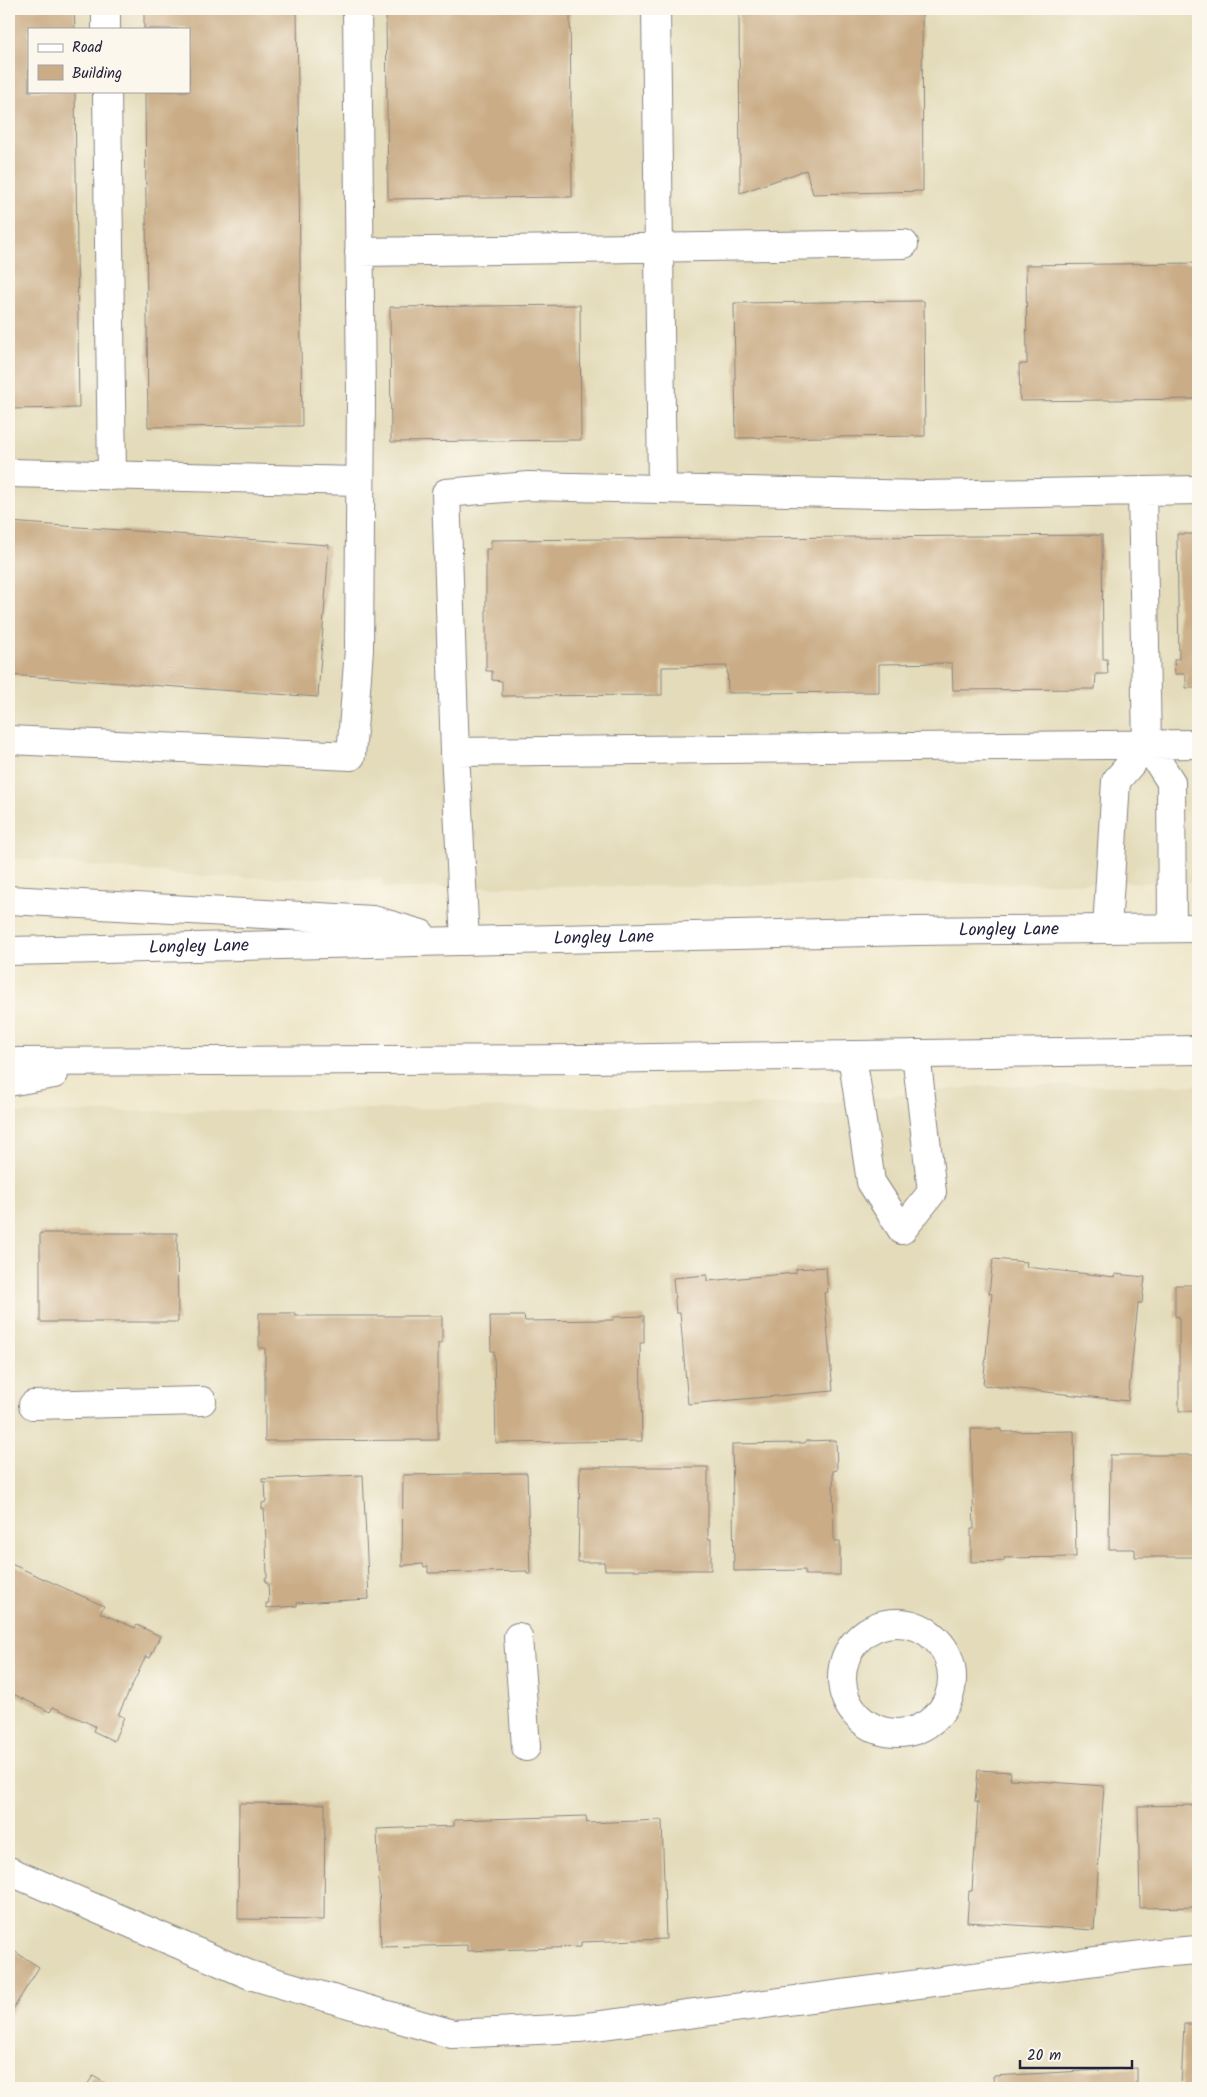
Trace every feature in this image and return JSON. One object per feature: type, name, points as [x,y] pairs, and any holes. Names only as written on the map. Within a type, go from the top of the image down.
[{"type":"main road","points":[[106,9],[106,28]]},
{"type":"main road","points":[[9,740],[351,756],[359,649],[360,252],[357,9]]},
{"type":"main road","points":[[656,9],[662,489]]},
{"type":"main road","points":[[107,92],[112,476]]},
{"type":"main road","points":[[360,252],[904,244]]},
{"type":"main road","points":[[9,473],[360,480]]},
{"type":"main road","points":[[9,900],[373,920],[454,942],[455,752],[446,492],[528,486],[923,495],[1198,490]]},
{"type":"main road","points":[[1142,491],[1146,746],[1171,782],[1185,928]]},
{"type":"main road","points":[[455,752],[1198,744]]},
{"type":"main road","points":[[1107,929],[1116,781],[1146,746]]},
{"type":"main road","name":"Longley Lane","points":[[9,951],[1185,928]]},
{"type":"main road","points":[[9,1062],[578,1059],[1198,1050]]},
{"type":"main road","points":[[852,1055],[871,1182],[902,1230],[932,1192],[916,1054]]},
{"type":"main road","points":[[9,1082],[121,1062]]},
{"type":"main road","points":[[33,1405],[202,1401]]},
{"type":"main road","points":[[886,1623],[904,1623],[921,1628],[937,1639],[947,1655],[953,1673],[952,1692],[943,1709],[931,1723],[914,1732],[894,1734],[876,1730],[860,1720],[849,1706],[842,1690],[841,1672],[846,1655],[856,1640],[870,1629],[886,1623]]},
{"type":"main road","points":[[518,1636],[526,1747]]},
{"type":"main road","points":[[9,1871],[250,1975],[452,2034],[579,2028],[1158,1953],[1198,1950]]},
{"type":"shaded area","points":[[9,9],[1198,9],[1198,882],[383,888],[382,879],[213,877],[9,858]]},
{"type":"shaded area","points":[[1198,1085],[1198,2088],[9,2088],[9,1113],[815,1104],[982,1086]]},
{"type":"building","points":[[9,9],[74,9],[75,28],[28,28],[28,92],[75,92],[79,408],[9,409]]},
{"type":"building","points":[[144,9],[297,9],[302,426],[148,427],[145,92],[190,92],[190,28],[144,28]]},
{"type":"building","points":[[386,9],[570,9],[572,197],[388,199]]},
{"type":"building","points":[[739,9],[784,9],[803,15],[805,9],[922,9],[923,191],[813,194],[806,170],[740,193]]},
{"type":"building","points":[[1198,263],[1198,399],[1020,401],[1019,364],[1027,364],[1026,265]]},
{"type":"building","points":[[924,301],[925,436],[736,438],[734,303]]},
{"type":"building","points":[[580,305],[581,440],[391,442],[390,307]]},
{"type":"building","points":[[9,522],[329,545],[318,697],[9,675]]},
{"type":"building","points":[[1177,534],[1198,534],[1198,688],[1186,688],[1186,674],[1175,674],[1174,659],[1179,659]]},
{"type":"building","points":[[1102,535],[1103,659],[1107,659],[1108,674],[1096,674],[1095,689],[953,690],[952,663],[879,664],[879,692],[728,693],[727,666],[662,667],[662,695],[502,696],[502,681],[492,680],[492,671],[486,671],[486,549],[491,549],[491,540]]},
{"type":"building","points":[[40,1233],[177,1233],[178,1322],[40,1322]]},
{"type":"building","points":[[993,1259],[1027,1262],[1026,1267],[1115,1277],[1115,1274],[1145,1277],[1142,1303],[1138,1303],[1128,1401],[983,1385],[992,1294],[989,1293]]},
{"type":"building","points":[[826,1267],[828,1292],[824,1293],[833,1391],[688,1404],[680,1313],[676,1313],[673,1278],[707,1275],[707,1281],[796,1273],[796,1269]]},
{"type":"building","points":[[1175,1285],[1198,1285],[1198,1411],[1179,1411],[1179,1316],[1175,1317]]},
{"type":"building","points":[[259,1313],[295,1313],[295,1316],[442,1316],[442,1343],[438,1343],[438,1440],[265,1441],[265,1348],[259,1348]]},
{"type":"building","points":[[490,1316],[524,1316],[525,1321],[613,1320],[614,1317],[644,1316],[644,1343],[640,1343],[642,1441],[496,1443],[494,1351],[491,1351]]},
{"type":"building","points":[[971,1429],[1001,1429],[1001,1432],[1074,1431],[1076,1557],[1004,1558],[1004,1561],[971,1562],[971,1529],[974,1529]]},
{"type":"building","points":[[836,1440],[837,1470],[833,1471],[834,1541],[840,1541],[840,1575],[805,1575],[805,1570],[734,1571],[732,1444],[805,1443],[805,1441]]},
{"type":"building","points":[[1110,1455],[1198,1455],[1198,1557],[1135,1557],[1135,1549],[1109,1549]]},
{"type":"building","points":[[580,1467],[708,1467],[708,1539],[711,1539],[711,1570],[605,1570],[604,1562],[578,1562]]},
{"type":"building","points":[[527,1473],[530,1574],[527,1574],[527,1571],[428,1573],[428,1566],[424,1567],[423,1564],[402,1567],[403,1475]]},
{"type":"building","points":[[363,1475],[369,1599],[297,1603],[297,1606],[266,1608],[266,1603],[269,1603],[268,1583],[266,1583],[265,1578],[267,1578],[266,1539],[262,1503],[266,1502],[265,1482],[262,1482],[262,1479]]},
{"type":"building","points":[[9,1563],[104,1606],[100,1613],[135,1628],[137,1625],[160,1636],[150,1658],[146,1656],[118,1715],[124,1717],[114,1741],[93,1731],[95,1726],[53,1707],[50,1712],[9,1692]]},
{"type":"building","points":[[978,1770],[1011,1772],[1010,1779],[1104,1786],[1094,1930],[967,1922],[969,1891],[972,1891],[978,1802],[975,1802]]},
{"type":"building","points":[[239,1803],[325,1804],[324,1920],[238,1919]]},
{"type":"building","points":[[1198,1805],[1198,1907],[1140,1908],[1138,1806]]},
{"type":"building","points":[[586,1816],[587,1823],[662,1820],[666,1939],[581,1942],[581,1947],[467,1951],[467,1945],[381,1947],[377,1829],[454,1826],[454,1820]]},
{"type":"building","points":[[9,1948],[39,1967],[9,2016]]},
{"type":"building","points":[[1184,2024],[1198,2024],[1198,2088],[1181,2088]]},
{"type":"building","points":[[1137,2068],[1137,2088],[994,2088],[993,2076]]},
{"type":"building","points":[[93,2076],[113,2088],[85,2088]]}]
